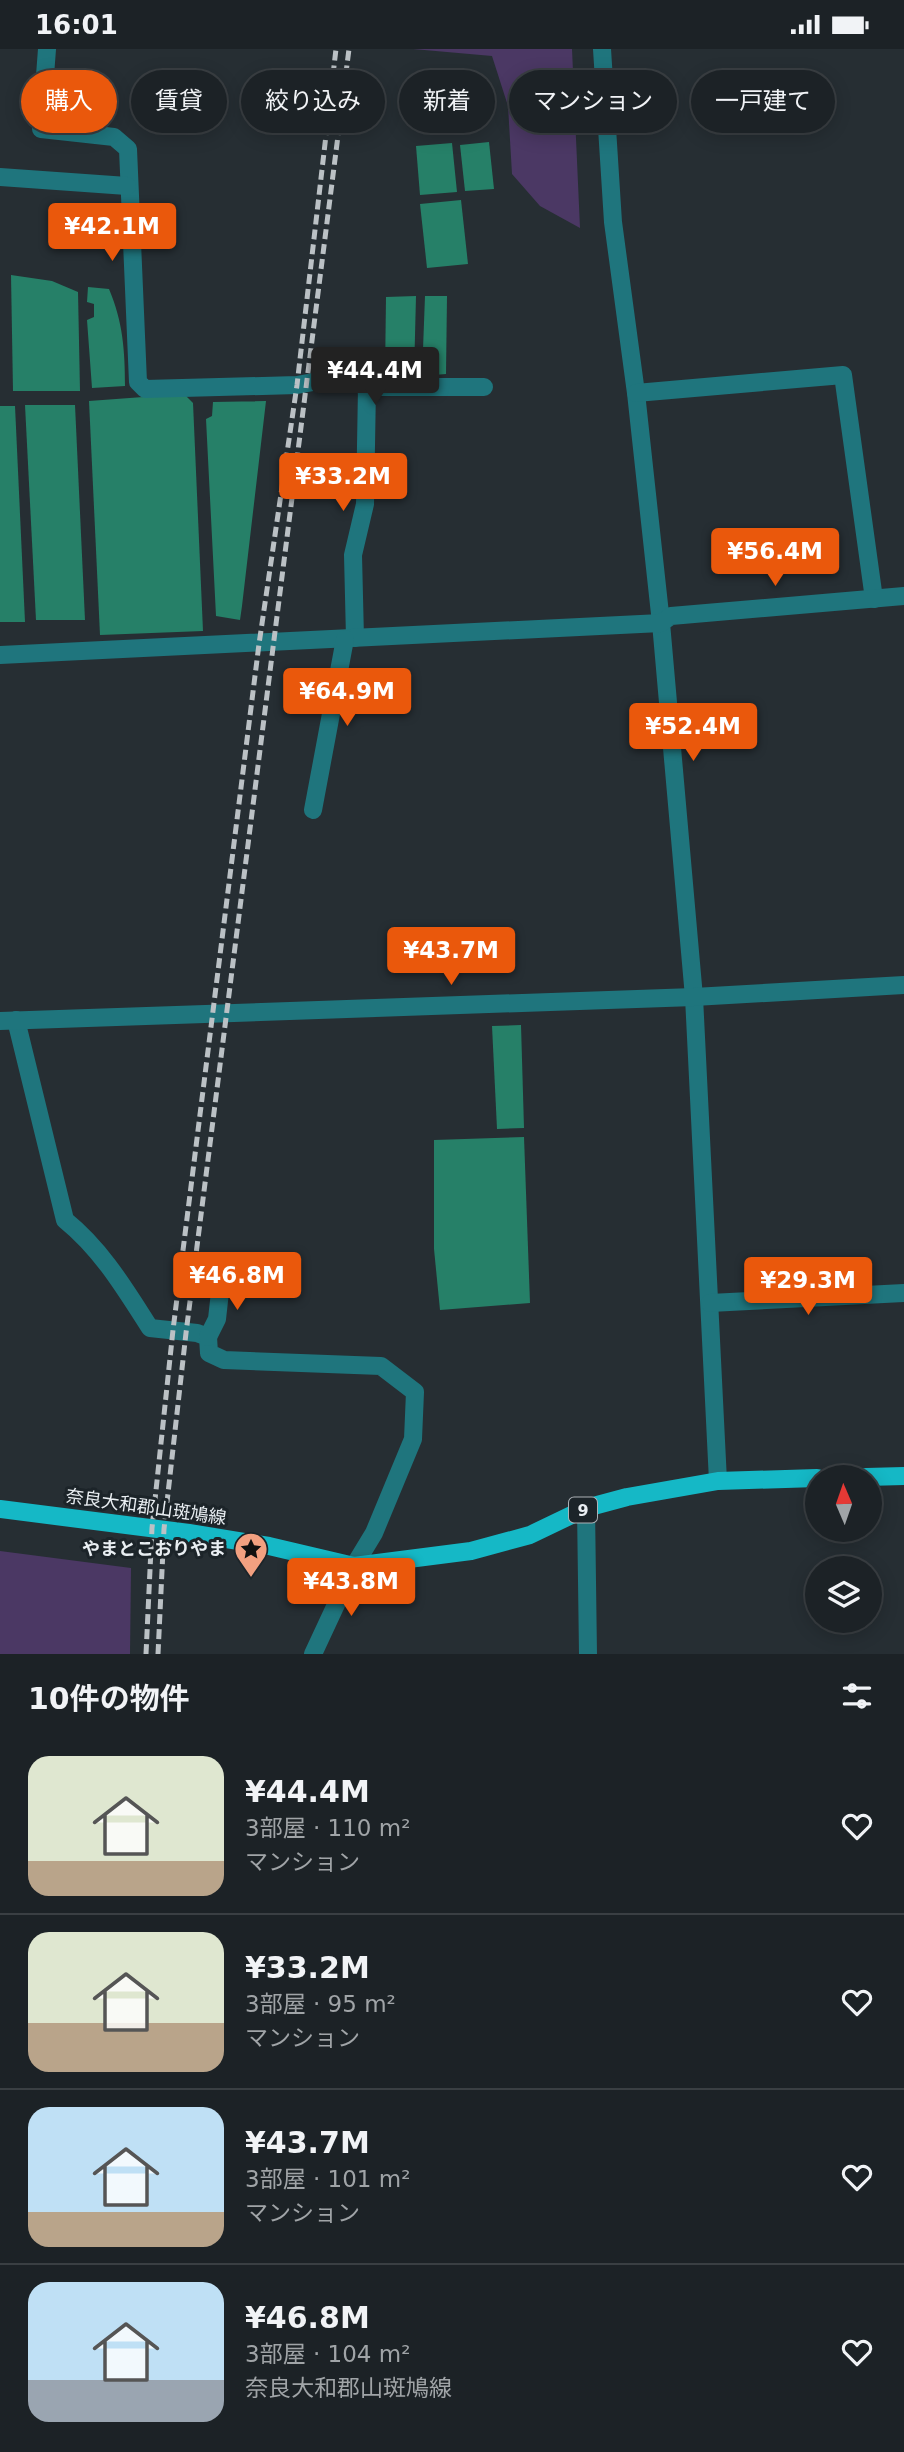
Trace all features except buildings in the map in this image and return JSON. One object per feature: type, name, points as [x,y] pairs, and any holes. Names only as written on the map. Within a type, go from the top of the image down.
[{"type":"main road","points":[[882,1477],[904,1476]]},
{"type":"main road","name":"奈良大和郡山斑鳩線","points":[[0,1510],[202,1535],[269,1546],[354,1566],[471,1551],[530,1535],[586,1508],[718,1481],[805,1478]]},
{"type":"street","points":[[47,49],[41,129],[114,137],[128,149],[127,186],[138,381],[145,389],[297,385],[340,377],[367,387],[484,387]]},
{"type":"street","points":[[602,49],[613,222],[636,393],[661,623],[694,997],[718,1481]]},
{"type":"street","points":[[0,177],[127,186]]},
{"type":"street","points":[[636,393],[843,375],[874,599]]},
{"type":"street","points":[[313,810],[350,638],[353,555],[365,503],[367,387]]},
{"type":"street","points":[[0,655],[661,623],[671,616],[904,596]]},
{"type":"street","points":[[208,1337],[197,1333],[150,1328],[86,1237],[65,1220],[8,1020],[694,997],[904,985]]},
{"type":"street","points":[[222,1273],[217,1319],[208,1337],[209,1353],[225,1360],[381,1366],[415,1392],[413,1439],[374,1533],[354,1566],[313,1654]]},
{"type":"street","points":[[710,1303],[904,1293]]},
{"type":"street","points":[[586,1508],[588,1654]]},
{"type":"shaded area","points":[[413,49],[572,49],[573,70],[509,70],[509,123],[508,106],[492,56]]},
{"type":"shaded area","points":[[510,133],[576,133],[580,228],[540,206],[512,174]]},
{"type":"shaded area","points":[[489,142],[494,189],[465,191],[460,145]]},
{"type":"shaded area","points":[[452,143],[457,192],[420,195],[416,146]]},
{"type":"shaded area","points":[[461,200],[468,264],[427,268],[420,204]]},
{"type":"shaded area","points":[[11,275],[52,281],[78,292],[80,391],[13,391]]},
{"type":"shaded area","points":[[88,287],[109,289],[114,301],[122,337],[125,386],[92,388],[87,320],[94,317],[94,304],[87,302]]},
{"type":"shaded area","points":[[416,296],[414,375],[385,375],[386,297]]},
{"type":"shaded area","points":[[425,296],[447,296],[446,374],[422,376]]},
{"type":"shaded area","points":[[184,394],[193,403],[203,631],[100,635],[89,401]]},
{"type":"shaded area","points":[[266,401],[240,620],[216,616],[206,419],[212,416],[213,402]]},
{"type":"shaded area","points":[[25,405],[75,405],[85,620],[36,620]]},
{"type":"shaded area","points":[[0,406],[15,406],[25,622],[0,622]]},
{"type":"shaded area","points":[[521,1025],[524,1128],[497,1129],[492,1026]]},
{"type":"shaded area","points":[[524,1137],[530,1303],[440,1310],[434,1249],[434,1140]]},
{"type":"shaded area","points":[[0,1551],[131,1568],[130,1654],[0,1654]]},
{"type":"railway","points":[[146,1654],[152,1528],[173,1330],[259,644],[297,385],[336,49]]},
{"type":"railway","points":[[158,1654],[164,1529],[186,1333],[349,49]]},
{"type":"place","name":"やまとこおりやま","points":[[251,1579]]}]
